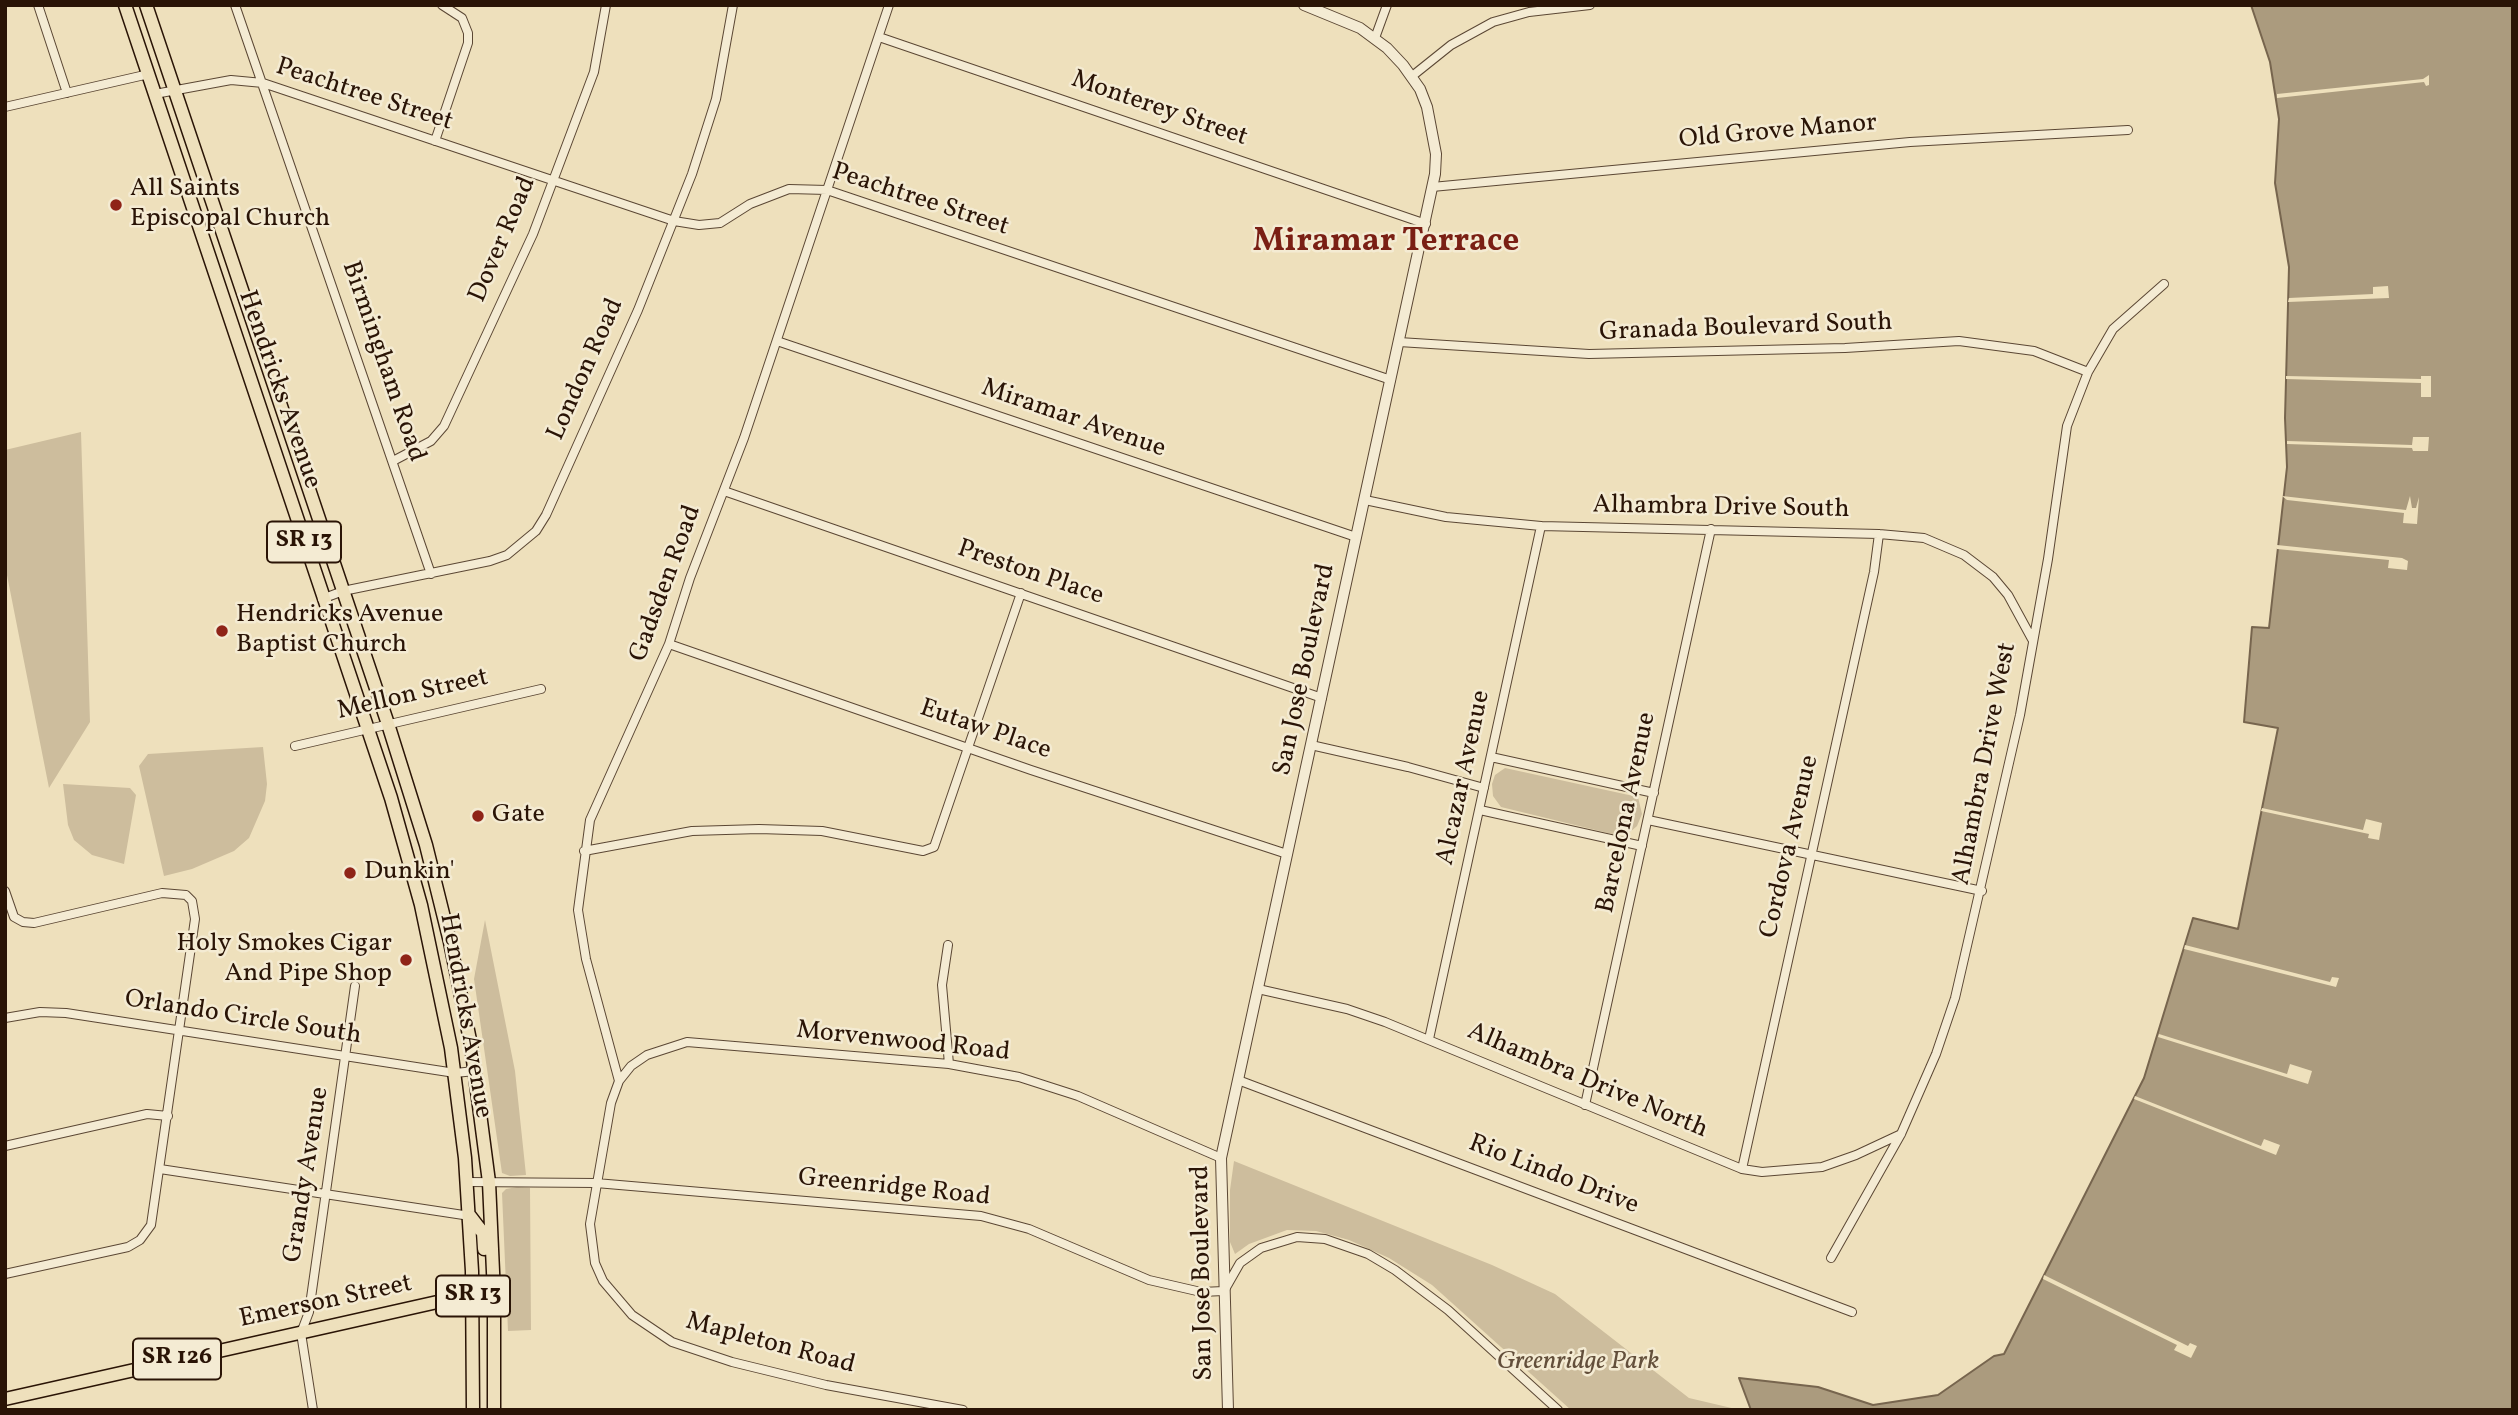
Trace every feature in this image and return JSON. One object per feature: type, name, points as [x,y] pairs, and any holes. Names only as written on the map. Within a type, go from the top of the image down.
[{"type":"main road","name":"Hendricks Avenue","points":[[125,5],[322,599],[368,728],[402,835],[433,956],[455,1073],[470,1216],[473,1410]]},
{"type":"main road","name":"Hendricks Avenue","points":[[146,5],[388,724],[421,830],[450,942],[475,1071],[488,1182],[494,1288],[494,1410]]},
{"type":"main road","points":[[196,216],[215,210]]},
{"type":"main road","points":[[239,344],[257,335]]},
{"type":"main road","points":[[275,453],[294,447]]},
{"type":"main road","points":[[402,835],[421,830]]},
{"type":"main road","points":[[470,1216],[483,1233],[485,1255],[494,1288]]},
{"type":"main road","name":"Emerson Street","points":[[5,1399],[494,1288]]},
{"type":"street","points":[[38,5],[67,93]]},
{"type":"street","name":"Birmingham Road","points":[[235,5],[431,574]]},
{"type":"street","points":[[435,141],[468,43],[468,33],[462,18],[442,5]]},
{"type":"street","name":"Dover Road","points":[[393,461],[431,441],[444,426],[528,245],[594,72],[606,5]]},
{"type":"street","name":"London Road","points":[[322,599],[343,591],[491,561],[524,543],[536,531],[546,515],[638,310],[695,166],[716,99],[733,5]]},
{"type":"street","name":"Gadsden Road","points":[[619,1081],[586,958],[578,910],[590,820],[603,786],[629,740],[669,645],[690,578],[777,341],[889,5]]},
{"type":"street","name":"San Jose Boulevard","points":[[1228,1410],[1221,1158],[1426,223],[1436,154],[1427,107],[1411,77],[1375,38],[1338,17],[1304,5]]},
{"type":"street","points":[[1375,38],[1387,5]]},
{"type":"street","points":[[1411,77],[1441,51],[1472,32],[1530,8],[1590,5]]},
{"type":"street","name":"Monterey Street","points":[[879,37],[1426,223]]},
{"type":"street","points":[[5,107],[149,74]]},
{"type":"street","name":"Peachtree Street","points":[[155,94],[174,88],[231,80],[263,83],[674,221],[707,226],[720,223],[762,197],[802,188],[827,190],[1391,380]]},
{"type":"street","name":"Old Grove Manor","points":[[1432,187],[1910,142],[2128,130]]},
{"type":"street","name":"Alhambra Drive West","points":[[1831,1258],[1900,1133],[1948,1019],[1982,891],[2021,711],[2048,559],[2067,426],[2088,372],[2119,321],[2164,285]]},
{"type":"street","name":"Miramar Avenue","points":[[777,341],[1356,537]]},
{"type":"street","name":"Granada Boulevard South","points":[[1399,342],[1589,354],[1832,348],[1959,341],[2034,351],[2088,372]]},
{"type":"street","name":"Preston Place","points":[[724,491],[1322,698]]},
{"type":"street","name":"Alhambra Drive South","points":[[1364,500],[1446,517],[1541,526],[1879,534],[1924,538],[1946,546],[1979,565],[2008,595],[2032,639]]},
{"type":"street","name":"Alcazar Avenue","points":[[1429,1039],[1541,526]]},
{"type":"street","name":"Barcelona Avenue","points":[[1585,1105],[1711,529]]},
{"type":"street","name":"Cordova Avenue","points":[[1742,1169],[1874,572],[1879,534]]},
{"type":"street","points":[[584,851],[692,831],[759,829],[843,834],[923,851],[934,847],[1021,593]]},
{"type":"street","name":"Eutaw Place","points":[[669,645],[1287,854]]},
{"type":"street","name":"Mellon Street","points":[[295,746],[541,689]]},
{"type":"street","points":[[1311,745],[1484,788]]},
{"type":"street","points":[[1491,757],[1654,793]]},
{"type":"street","points":[[1480,810],[1642,846]]},
{"type":"street","points":[[1648,820],[1982,891]]},
{"type":"street","points":[[5,891],[14,917],[23,922],[34,923],[162,893],[186,895],[192,901],[195,919],[151,1225],[140,1240],[128,1247],[5,1273]]},
{"type":"street","points":[[948,945],[942,985],[949,1064]]},
{"type":"street","name":"Grandy Avenue","points":[[313,1410],[301,1333],[309,1312],[355,986]]},
{"type":"street","name":"Alhambra Drive North","points":[[1258,989],[1347,1009],[1429,1039],[1742,1169],[1762,1172],[1822,1167],[1856,1155],[1900,1133]]},
{"type":"street","name":"Orlando Circle South","points":[[5,1018],[56,1012],[455,1073],[475,1071]]},
{"type":"street","name":"Morvenwood Road","points":[[619,1081],[631,1066],[647,1055],[687,1042],[949,1064],[1019,1077],[1078,1096],[1221,1158]]},
{"type":"street","name":"Rio Lindo Drive","points":[[1238,1080],[1852,1312]]},
{"type":"street","points":[[596,1183],[611,1103],[619,1081]]},
{"type":"street","points":[[5,1146],[147,1114],[168,1116]]},
{"type":"street","points":[[160,1169],[470,1216]]},
{"type":"street","name":"Greenridge Road","points":[[467,1182],[596,1183],[981,1216],[1029,1228],[1165,1285],[1201,1292],[1224,1291]]},
{"type":"street","name":"Mapleton Road","points":[[596,1183],[590,1224],[595,1263],[603,1281],[617,1300],[652,1330],[672,1342],[745,1365],[826,1385],[963,1410]]},
{"type":"street","points":[[1224,1291],[1240,1263],[1261,1248],[1283,1240],[1306,1237],[1347,1246],[1388,1265],[1418,1286],[1558,1410]]},
{"type":"green space","points":[[81,432],[90,722],[49,788],[5,565],[5,450]]},
{"type":"green space","points":[[263,747],[267,784],[265,801],[249,838],[234,851],[192,869],[164,876],[139,766],[148,754]]},
{"type":"green space","points":[[1505,768],[1638,797],[1642,814],[1637,826],[1629,833],[1616,835],[1501,807],[1493,796],[1492,784],[1495,775]]},
{"type":"green space","points":[[63,784],[130,788],[136,795],[124,864],[92,855],[74,840],[68,825]]},
{"type":"green space","points":[[485,920],[515,1071],[526,1175],[510,1176],[502,1173],[474,979]]},
{"type":"green space","name":"Greenridge Park","points":[[1234,1161],[1492,1265],[1555,1294],[1689,1398],[1740,1410],[1571,1410],[1432,1285],[1389,1258],[1349,1240],[1316,1231],[1287,1230],[1249,1244],[1235,1254],[1230,1242],[1230,1190]]},
{"type":"green space","points":[[530,1188],[531,1330],[508,1331],[502,1193],[506,1189]]},
{"type":"shaded area","points":[[2251,5],[2513,5],[2513,1410],[1751,1410],[1739,1378],[1818,1387],[1873,1405],[1938,1395],[1994,1356],[2004,1354],[2144,1078],[2193,918],[2238,929],[2278,728],[2244,722],[2252,627],[2269,628],[2287,467],[2285,418],[2289,267],[2275,183],[2279,119],[2270,62]]},
{"type":"pier","points":[[2429,75],[2429,85],[2426,86],[2424,82],[2277,98],[2277,94],[2423,79]]},
{"type":"pier","points":[[2388,286],[2389,298],[2288,302],[2289,298],[2373,294],[2373,287]]},
{"type":"pier","points":[[2286,376],[2421,379],[2421,376],[2431,376],[2431,397],[2421,397],[2421,383],[2286,379]]},
{"type":"pier","points":[[2413,437],[2429,437],[2428,451],[2413,451],[2412,448],[2287,444],[2287,441],[2412,445]]},
{"type":"pier","points":[[2282,496],[2406,510],[2410,496],[2412,508],[2416,508],[2419,497],[2417,524],[2403,523],[2404,513],[2287,500]]},
{"type":"pier","points":[[2277,545],[2402,558],[2408,561],[2407,570],[2388,568],[2389,560],[2277,549]]},
{"type":"pier","points":[[2262,808],[2363,830],[2366,819],[2382,823],[2379,840],[2368,838],[2369,834],[2261,811]]},
{"type":"pier","points":[[2185,945],[2330,982],[2332,977],[2339,978],[2336,987],[2184,949]]},
{"type":"pier","points":[[2159,1034],[2287,1074],[2290,1064],[2312,1071],[2308,1084],[2158,1037]]},
{"type":"pier","points":[[2135,1096],[2261,1146],[2264,1139],[2280,1145],[2276,1155],[2134,1099]]},
{"type":"pier","points":[[2044,1275],[2188,1346],[2190,1343],[2197,1346],[2191,1358],[2174,1350],[2177,1345],[2043,1279]]},
{"type":"place","name":"All Saints Episcopal Church","points":[[116,205]]},
{"type":"place","name":"Hendricks Avenue Baptist Church","points":[[222,631]]},
{"type":"place","name":"Gate","points":[[478,816]]},
{"type":"place","name":"Dunkin'","points":[[350,873]]},
{"type":"place","name":"Holy Smokes Cigar And Pipe Shop","points":[[406,960]]},
{"type":"district","name":"Miramar Terrace","points":[[1386,244]]}]
